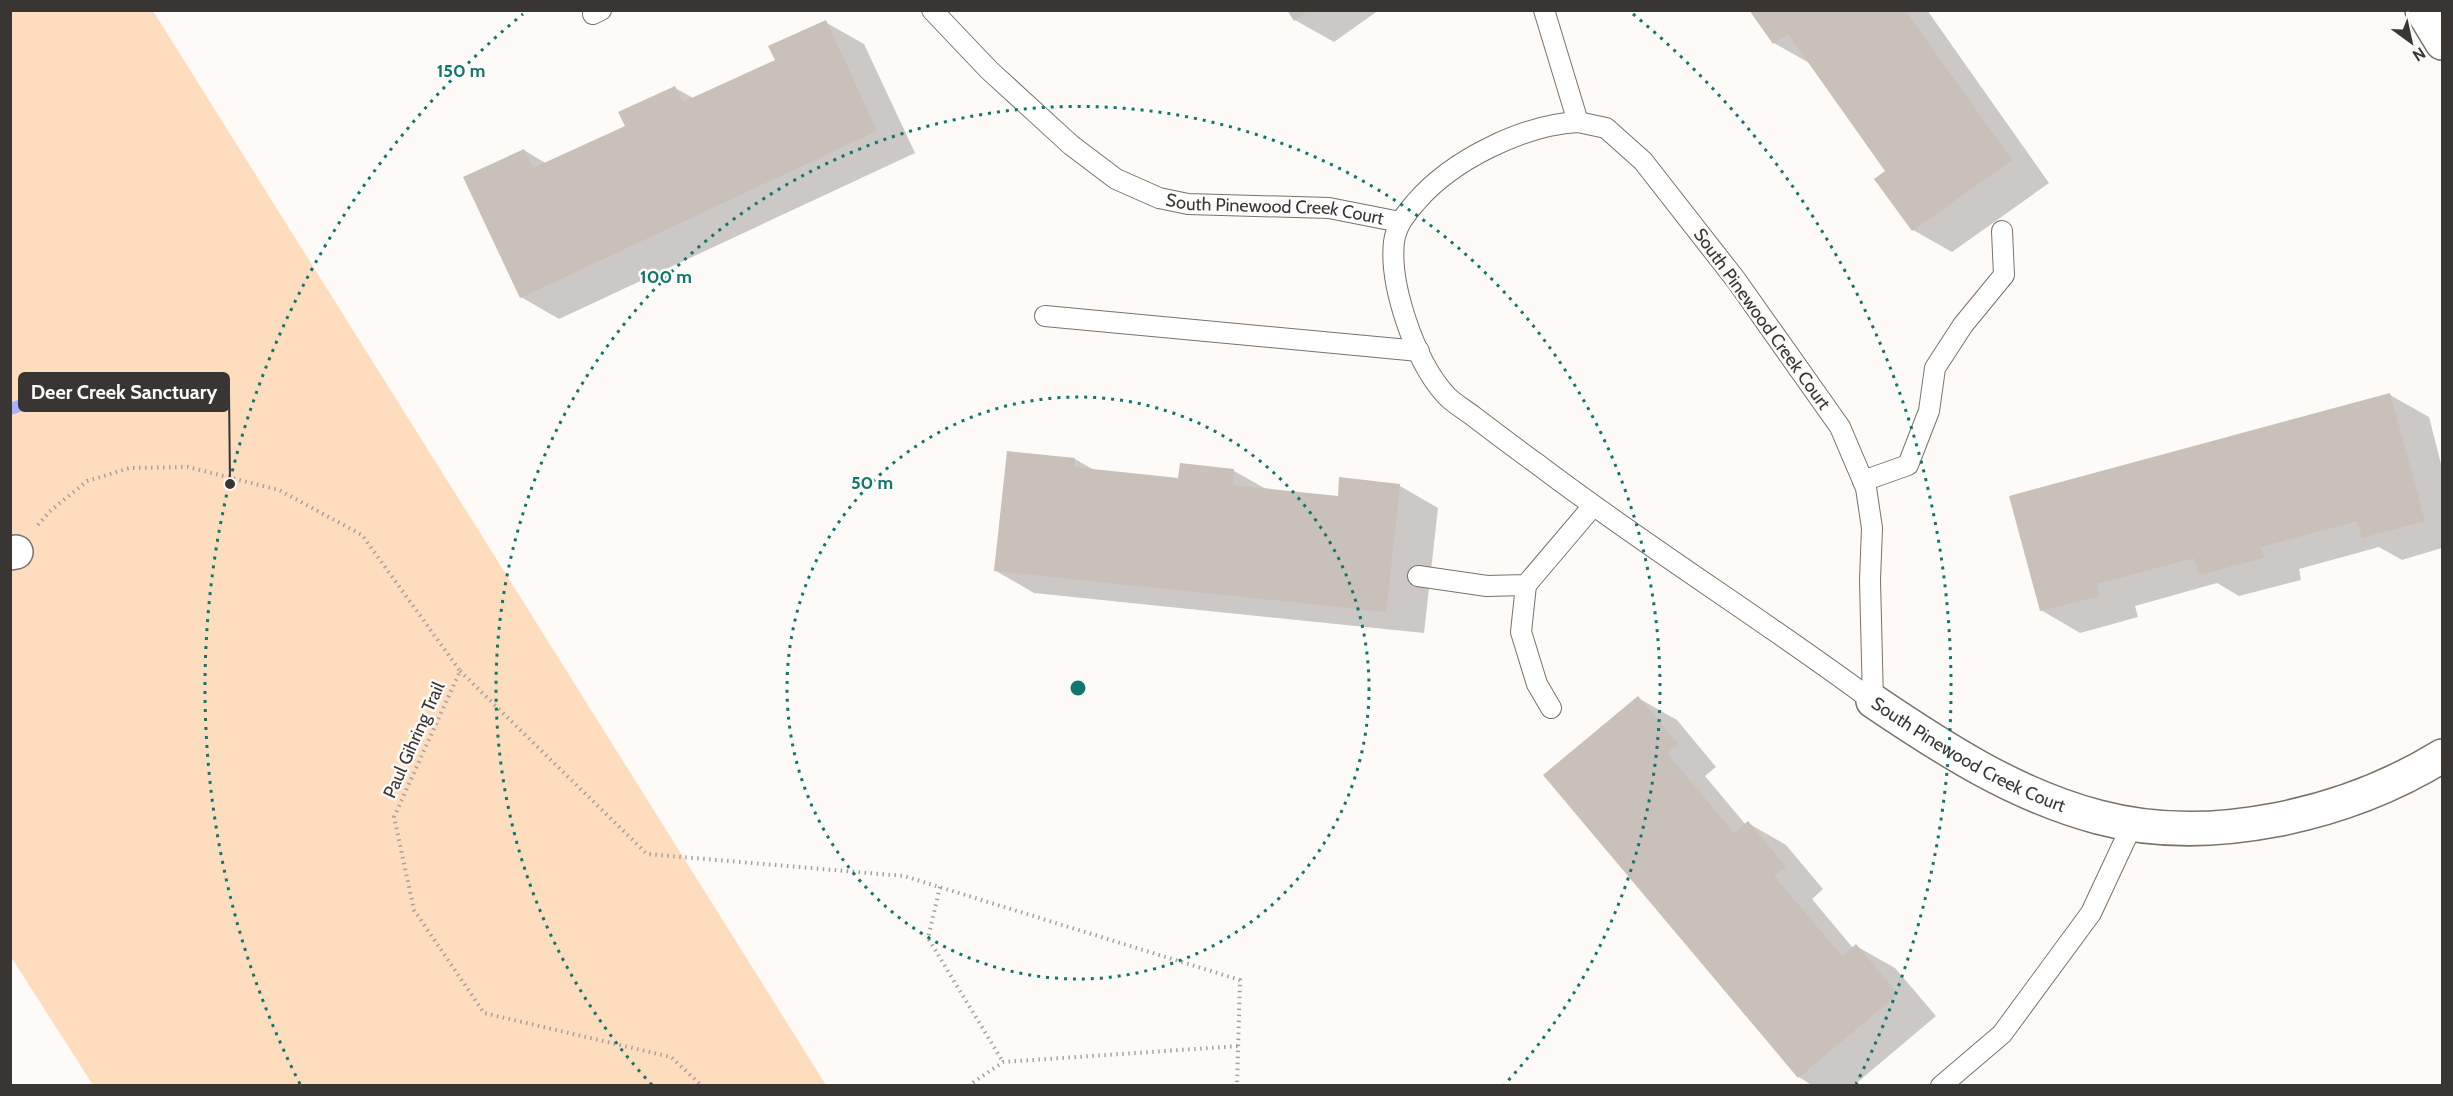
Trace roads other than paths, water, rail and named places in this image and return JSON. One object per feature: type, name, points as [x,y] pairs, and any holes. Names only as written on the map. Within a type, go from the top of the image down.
[{"type":"street","points":[[2422,10],[2442,43]]},
{"type":"street","name":"South Pinewood Creek Court","points":[[1873,701],[1959,759],[2016,787],[2098,818],[2133,823],[2178,827],[2236,827],[2305,815],[2362,797],[2442,756]]},
{"type":"lane","name":"South Pinewood Creek Court","points":[[932,10],[989,70],[1071,145],[1116,179],[1159,198],[1188,204],[1329,208],[1400,222],[1428,189],[1461,165],[1520,134],[1559,123],[1578,122],[1606,128],[1643,161],[1736,280],[1840,427],[1863,481],[1872,528],[1870,580],[1873,701]]},
{"type":"lane","points":[[1544,10],[1578,122]]},
{"type":"lane","points":[[1400,222],[1394,241],[1394,268],[1406,321],[1419,351],[1444,394],[1593,506],[1806,650],[1873,701]]},
{"type":"lane","points":[[1863,481],[1908,465],[1929,411],[1935,368],[1964,325],[2004,275],[2002,231]]},
{"type":"lane","points":[[1045,316],[1419,351]]},
{"type":"lane","points":[[1551,708],[1537,684],[1521,632],[1526,585],[1593,506]]},
{"type":"lane","points":[[1418,576],[1487,586],[1526,585]]},
{"type":"lane","points":[[1941,1086],[2002,1034],[2091,913],[2133,823]]},
{"type":"waterway","points":[[10,409],[19,406]]},
{"type":"place","name":"Deer Creek Sanctuary","points":[[230,484]]}]
